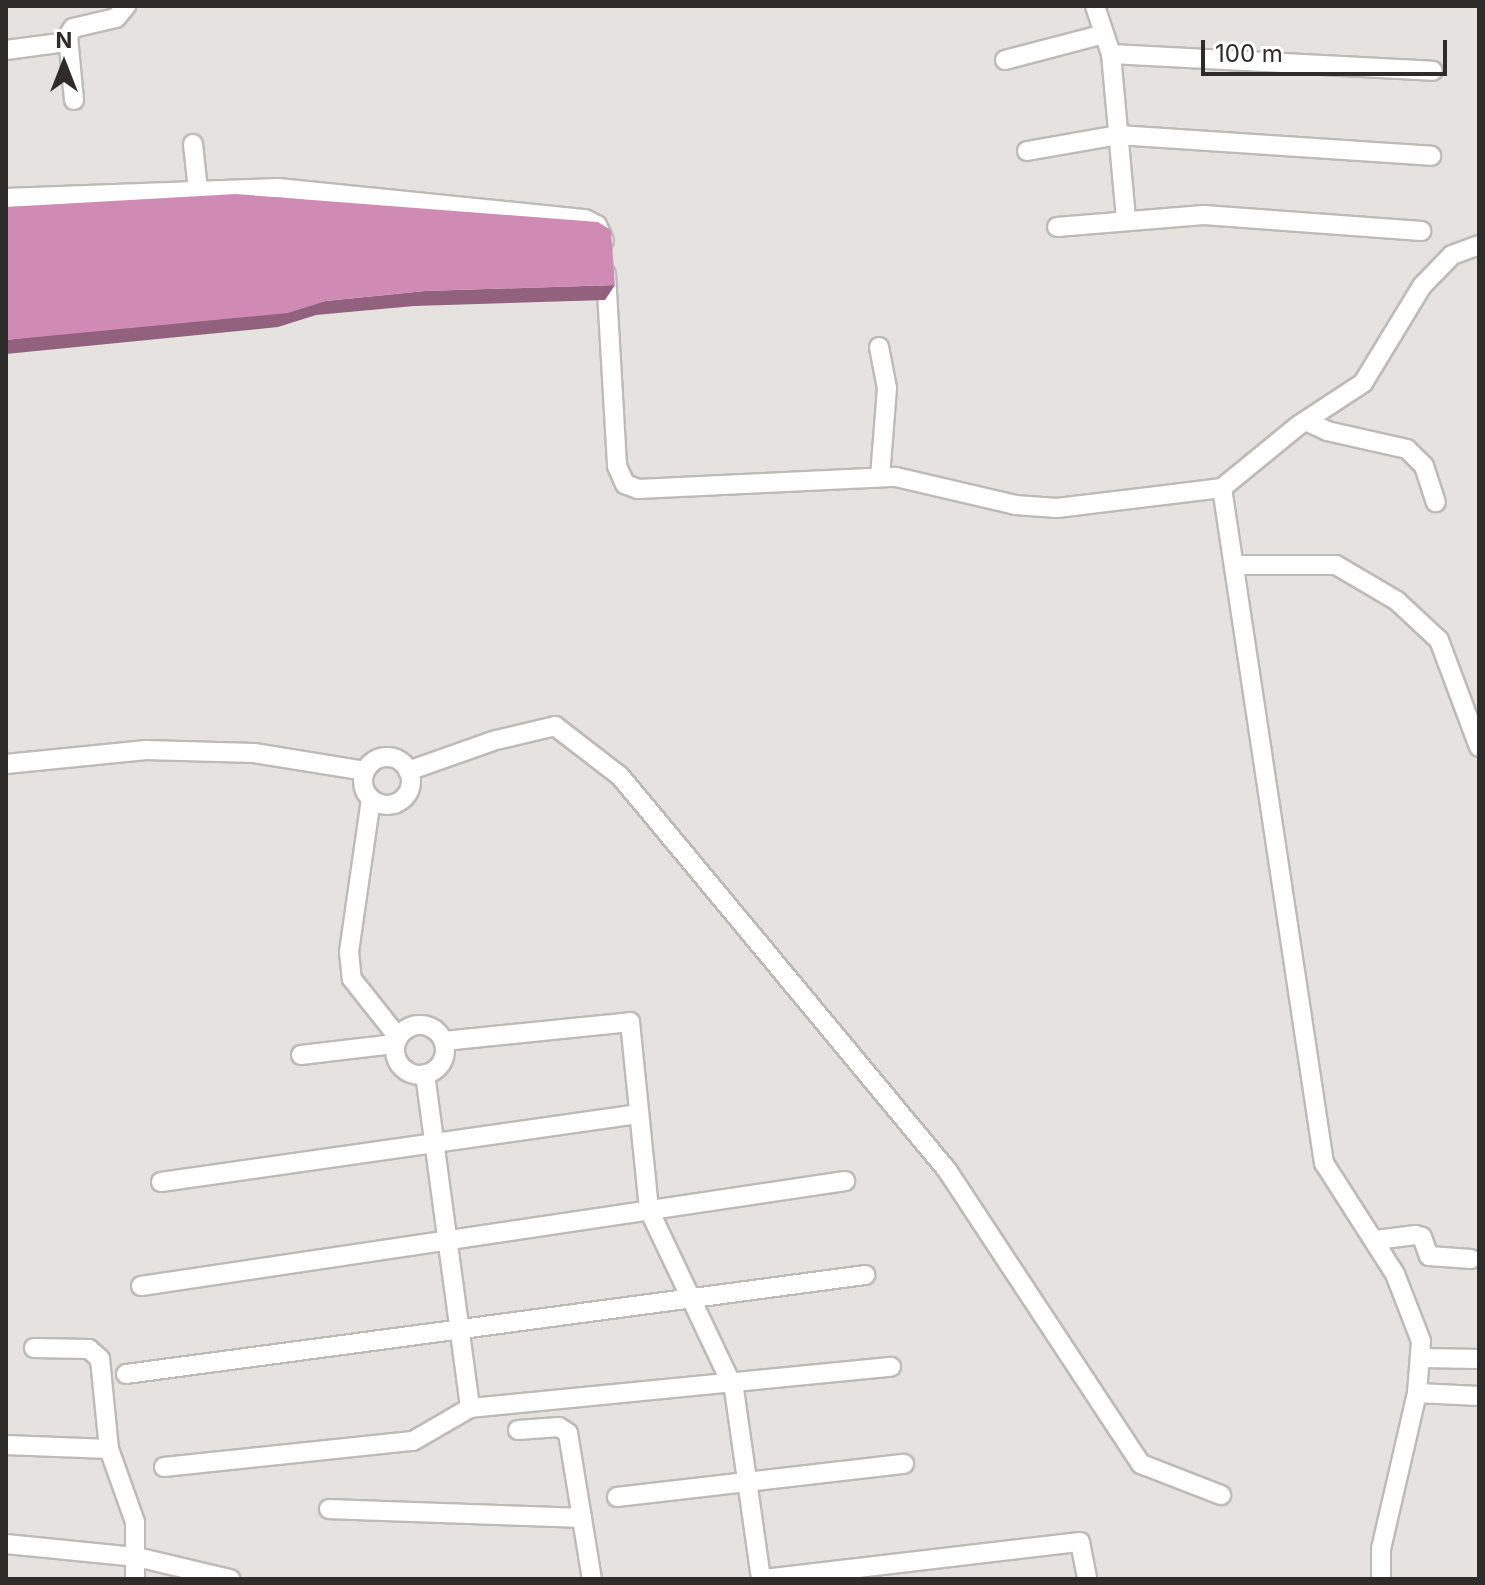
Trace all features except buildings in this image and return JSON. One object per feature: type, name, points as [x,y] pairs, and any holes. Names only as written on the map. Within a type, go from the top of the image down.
[{"type":"street","points":[[74,100],[67,42],[73,28],[116,18],[126,6]]},
{"type":"street","points":[[1095,6],[1111,54],[1126,218]]},
{"type":"street","points":[[1005,60],[1104,34]]},
{"type":"street","points":[[6,50],[67,42]]},
{"type":"street","points":[[1111,54],[1433,71]]},
{"type":"street","points":[[1027,151],[1118,135],[1431,156]]},
{"type":"street","points":[[193,144],[198,190]]},
{"type":"street","points":[[6,198],[278,188],[585,219],[597,225],[604,237],[617,466],[625,484],[638,489],[727,487],[880,477],[1036,507],[1222,488],[1306,421],[1372,374],[1422,286],[1452,255],[1479,245]]},
{"type":"street","points":[[1057,227],[1126,218],[1204,215],[1421,231]]},
{"type":"street","points":[[879,347],[887,388],[880,477]]},
{"type":"street","points":[[1306,421],[1327,431],[1407,449],[1424,466],[1436,502]]},
{"type":"street","points":[[1222,488],[1311,1052],[1318,1138],[1334,1182],[1376,1240],[1395,1274],[1423,1358],[1381,1549],[1381,1579]]},
{"type":"street","points":[[1234,565],[1336,565],[1397,601],[1439,640],[1479,747]]},
{"type":"street","points":[[408,771],[496,740],[555,726],[620,776],[947,1170],[1141,1464],[1221,1495]]},
{"type":"street","points":[[6,764],[146,750],[254,753],[365,771]]},
{"type":"street","points":[[391,757],[408,771],[410,787],[401,800],[386,805],[371,799],[363,786],[365,771],[375,760],[391,757]]},
{"type":"street","points":[[371,799],[349,952],[352,979],[397,1040],[401,1066],[425,1074],[439,1066],[444,1041]]},
{"type":"street","points":[[301,1055],[397,1040],[410,1027],[425,1025],[444,1041],[630,1022],[649,1210],[731,1384],[762,1579],[1080,1542],[1087,1579]]},
{"type":"street","points":[[425,1074],[470,1408]]},
{"type":"street","points":[[161,1182],[639,1114]]},
{"type":"street","points":[[141,1286],[845,1181]]},
{"type":"street","points":[[1376,1240],[1416,1235],[1422,1237],[1429,1256],[1471,1259]]},
{"type":"street","points":[[126,1374],[865,1275]]},
{"type":"street","points":[[34,1348],[96,1352],[109,1449],[129,1499],[137,1557],[135,1579]]},
{"type":"street","points":[[1423,1358],[1479,1359]]},
{"type":"street","points":[[164,1467],[413,1441],[470,1408],[891,1367]]},
{"type":"street","points":[[1417,1393],[1479,1396]]},
{"type":"street","points":[[518,1430],[559,1427],[568,1433],[592,1579]]},
{"type":"street","points":[[6,1445],[109,1449]]},
{"type":"street","points":[[617,1497],[904,1464]]},
{"type":"street","points":[[329,1509],[582,1518]]},
{"type":"street","points":[[6,1544],[137,1557],[230,1579]]}]
